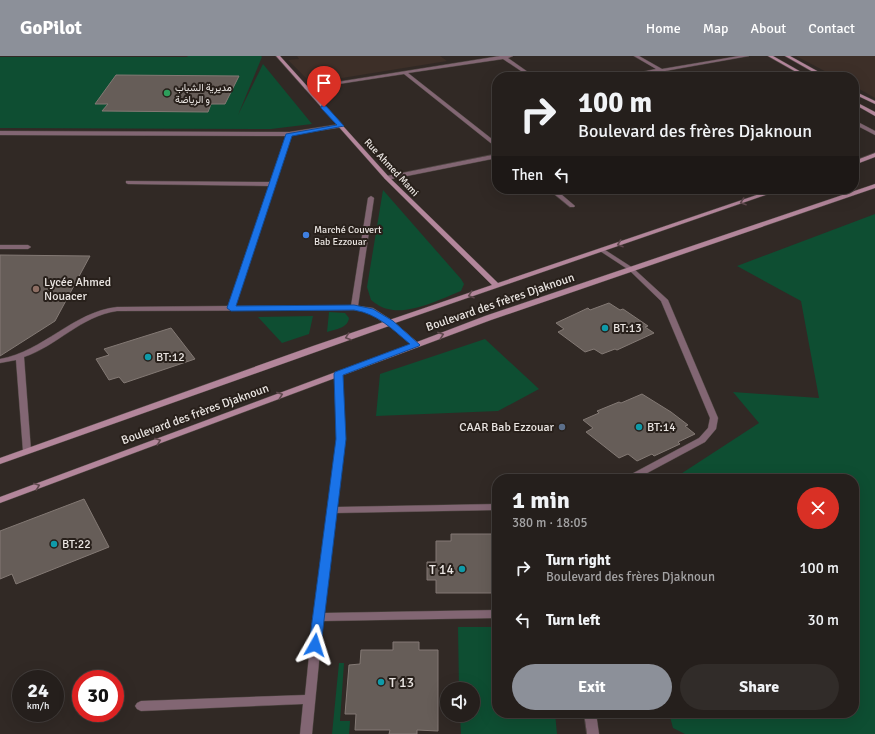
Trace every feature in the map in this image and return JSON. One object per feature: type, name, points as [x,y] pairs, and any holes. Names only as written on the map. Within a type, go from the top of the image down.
[{"type":"street","name":"Rue Ahmed Mami","points":[[278,56],[387,178],[497,286]]},
{"type":"street","points":[[306,88],[510,56]]},
{"type":"street","points":[[636,56],[664,72]]},
{"type":"street","points":[[649,72],[747,56]]},
{"type":"street","points":[[770,56],[799,72]]},
{"type":"street","points":[[787,56],[817,72]]},
{"type":"street","points":[[502,57],[525,72]]},
{"type":"street","points":[[405,73],[492,142]]},
{"type":"street","points":[[859,95],[875,103]]},
{"type":"street","points":[[859,105],[875,114]]},
{"type":"street","points":[[859,125],[875,133]]},
{"type":"street","points":[[0,133],[289,134],[341,126]]},
{"type":"street","points":[[231,308],[289,134]]},
{"type":"street","points":[[859,161],[875,155]]},
{"type":"street","points":[[387,178],[492,157]]},
{"type":"street","points":[[128,182],[272,184]]},
{"type":"street","name":"Boulevard des frères Djaknoun","points":[[859,191],[875,186]]},
{"type":"street","points":[[557,194],[572,206]]},
{"type":"street","name":"Boulevard des frères Djaknoun","points":[[0,461],[390,323],[765,194]]},
{"type":"street","name":"Boulevard des frères Djaknoun","points":[[0,500],[416,345],[631,269],[851,194]]},
{"type":"street","points":[[354,308],[372,198]]},
{"type":"street","points":[[0,247],[28,248]]},
{"type":"street","points":[[602,250],[631,269],[664,300],[714,418],[712,429],[702,440],[638,474]]},
{"type":"street","points":[[0,361],[20,357],[90,317],[104,311],[117,309],[354,308],[370,310],[390,323],[416,345]]},
{"type":"street","points":[[20,357],[26,451]]},
{"type":"street","points":[[306,734],[318,617],[342,429],[338,374]]},
{"type":"street","points":[[331,510],[492,507]]},
{"type":"street","points":[[318,617],[492,614]]},
{"type":"street","points":[[141,706],[310,699]]},
{"type":"street","points":[[591,718],[593,734]]},
{"type":"shaded area","points":[[297,56],[440,56],[447,61],[311,83],[288,60],[299,59]]},
{"type":"shaded area","points":[[796,56],[875,56],[875,98],[859,89],[859,72],[826,72]]},
{"type":"green space","points":[[261,56],[262,57],[238,115],[263,64],[312,124],[271,129],[0,128],[0,57]]},
{"type":"green space","points":[[383,190],[461,279],[464,284],[461,291],[435,302],[405,310],[396,310],[379,306],[371,300],[367,287]]},
{"type":"green space","points":[[875,214],[875,734],[685,734],[673,728],[670,718],[859,718],[859,474],[681,474],[759,423],[733,392],[819,398],[801,301],[737,266]]},
{"type":"green space","points":[[329,312],[345,313],[349,318],[348,321],[341,328],[327,332]]},
{"type":"green space","points":[[313,316],[309,334],[282,343],[258,317]]},
{"type":"green space","points":[[485,339],[539,389],[498,411],[376,416],[380,374]]},
{"type":"green space","points":[[458,627],[492,627],[492,718],[555,718],[557,734],[461,734],[460,722],[480,722],[480,682],[459,682]]},
{"type":"green space","points":[[339,663],[344,663],[340,721],[350,721],[349,734],[332,734]]},
{"type":"building","points":[[116,75],[239,76],[225,104],[211,104],[208,112],[102,111],[108,104],[95,104]]},
{"type":"building","name":"Lycée Ahmed Nouacer","points":[[0,255],[90,256],[55,321],[0,356]]},
{"type":"building","name":"BT:13","points":[[609,303],[620,310],[623,309],[648,326],[645,327],[654,333],[617,350],[615,349],[602,354],[594,349],[585,352],[558,332],[564,329],[556,323],[588,308],[590,310]]},
{"type":"building","name":"BT:12","points":[[171,328],[195,359],[124,383],[119,377],[109,380],[96,359],[109,355],[104,349]]},
{"type":"building","name":"BT:14","points":[[642,394],[671,412],[688,425],[685,426],[695,434],[678,442],[680,444],[654,456],[652,454],[637,461],[628,454],[619,458],[586,432],[593,428],[583,420],[599,413],[597,411]]},
{"type":"building","name":"BT:22","points":[[84,499],[109,547],[16,584],[12,574],[0,579],[0,531]]},
{"type":"building","name":"T 14","points":[[451,534],[492,534],[492,593],[436,593],[436,580],[427,580],[427,562],[436,562],[436,541],[451,541]]},
{"type":"building","name":"T 13","points":[[393,642],[419,642],[419,650],[438,650],[438,731],[417,730],[417,734],[389,734],[390,730],[355,730],[356,714],[345,714],[349,665],[360,664],[361,650],[393,650]]},
{"type":"place","name":"مديرية الشباب و الرياضة","points":[[167,93]]},
{"type":"place","name":"Marché Couvert Bab Ezzouar","points":[[306,235]]},
{"type":"place","name":"Lycée Ahmed Nouacer","points":[[36,289]]},
{"type":"place","name":"BT:13","points":[[605,328]]},
{"type":"place","name":"BT:12","points":[[148,357]]},
{"type":"place","name":"CAAR Bab Ezzouar","points":[[562,427]]},
{"type":"place","name":"BT:14","points":[[639,427]]},
{"type":"place","name":"BT:22","points":[[54,544]]},
{"type":"place","name":"T 14","points":[[462,569]]},
{"type":"place","name":"T 13","points":[[381,682]]},
{"type":"route","points":[[315,645],[342,429],[338,374],[416,345],[390,323],[370,310],[354,308],[231,308],[289,134],[341,126],[324,107]]}]
